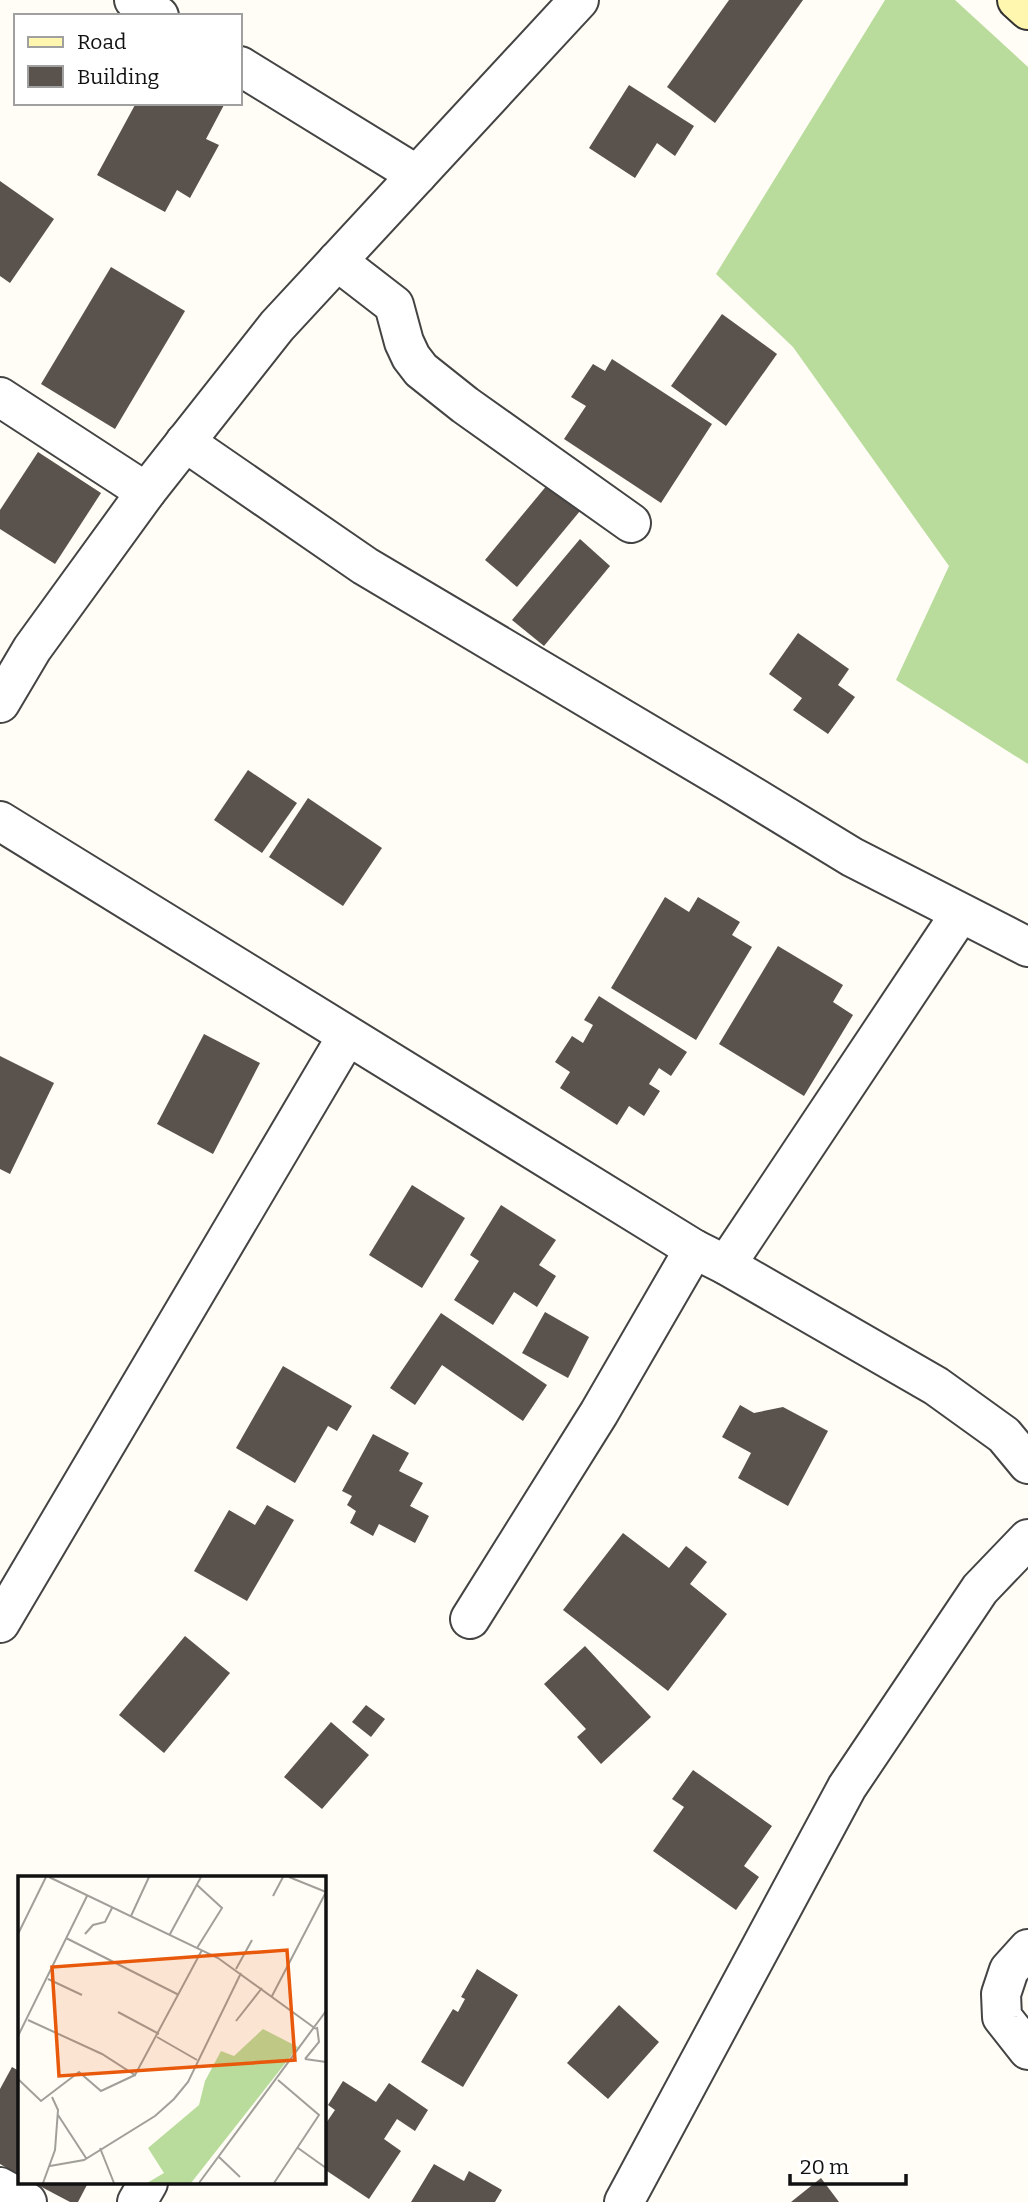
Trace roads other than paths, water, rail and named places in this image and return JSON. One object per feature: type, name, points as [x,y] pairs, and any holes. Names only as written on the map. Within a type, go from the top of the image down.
[{"type":"street","points":[[134,0],[156,14]]},
{"type":"street","points":[[0,703],[32,649],[146,492],[277,326],[579,0]]},
{"type":"street","points":[[242,67],[417,175]]},
{"type":"street","points":[[337,261],[394,305],[404,342],[411,357],[422,369],[466,405],[631,523]]},
{"type":"street","points":[[0,397],[146,492]]},
{"type":"street","points":[[185,442],[365,566],[852,857],[1028,947]]},
{"type":"street","points":[[0,821],[710,1257],[936,1386],[1004,1435],[1028,1464]]},
{"type":"street","points":[[470,1619],[599,1413],[960,914]]},
{"type":"street","points":[[0,1623],[347,1036]]},
{"type":"street","points":[[624,2202],[847,1787],[979,1589],[1028,1539]]},
{"type":"street","points":[[1028,1950],[1009,1970],[1001,1994],[1003,2017],[1028,2050]]},
{"type":"street","points":[[138,2202],[147,2184]]},
{"type":"street","points":[[0,2187],[27,2202]]}]
